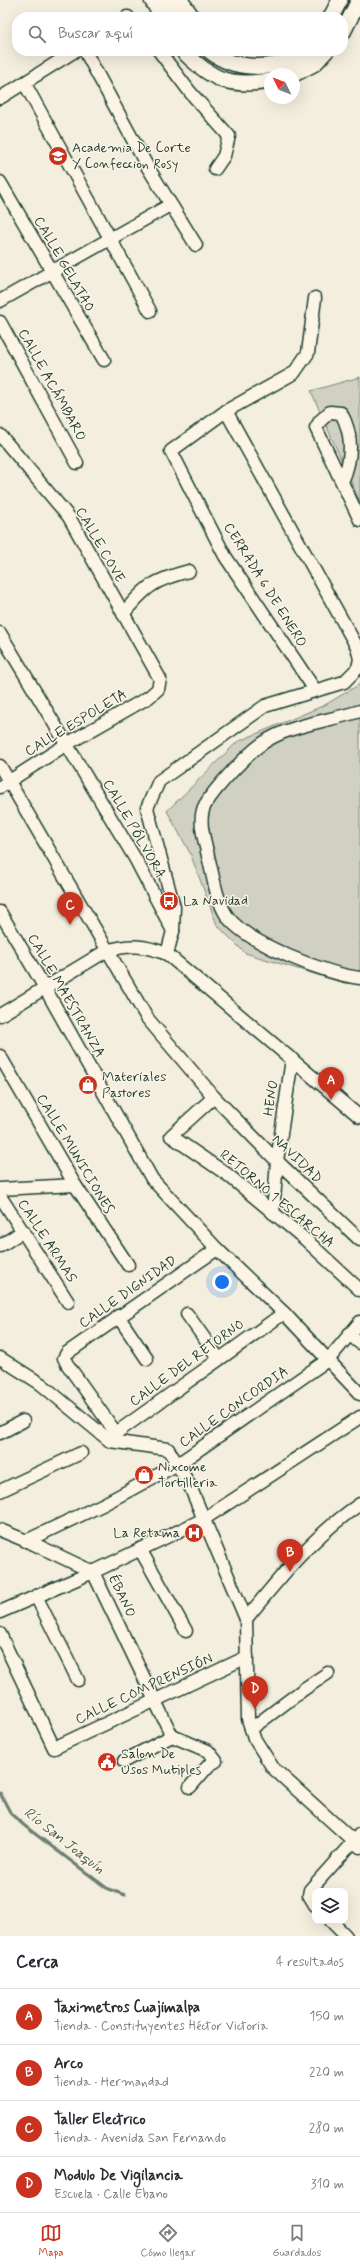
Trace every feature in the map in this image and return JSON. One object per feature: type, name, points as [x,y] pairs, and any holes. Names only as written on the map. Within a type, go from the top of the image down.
[{"type":"main road","points":[[152,0],[159,12]]},
{"type":"main road","points":[[168,0],[174,12]]},
{"type":"main road","points":[[180,0],[188,12]]},
{"type":"main road","points":[[190,0],[198,12]]},
{"type":"main road","points":[[325,12],[331,0]]},
{"type":"main road","points":[[334,12],[340,0]]},
{"type":"main road","points":[[342,12],[349,0]]},
{"type":"main road","points":[[348,22],[359,0]]},
{"type":"main road","points":[[190,56],[215,78],[245,85],[264,82]]},
{"type":"main road","points":[[220,56],[236,64],[263,67],[302,56]]},
{"type":"main road","points":[[239,56],[258,59],[271,56]]},
{"type":"main road","points":[[300,71],[315,63],[321,56]]},
{"type":"street","points":[[0,98],[25,84],[67,56]]},
{"type":"street","points":[[88,56],[170,205],[196,245]]},
{"type":"street","points":[[163,56],[190,92],[229,136],[224,156],[215,169]]},
{"type":"street","points":[[25,84],[150,311]]},
{"type":"street","name":"CALLE GELATAO","points":[[0,182],[51,272],[104,360]]},
{"type":"street","points":[[0,301],[170,205]]},
{"type":"street","points":[[166,954],[173,931],[174,907],[147,808],[160,781],[265,706],[344,682],[352,676],[358,668],[360,659],[357,647],[226,411],[279,383],[294,373],[303,363],[308,353],[315,298]]},
{"type":"street","name":"CALLE ACÁMBARO","points":[[0,322],[77,463]]},
{"type":"street","name":"CERRADA 6 DE ENERO","points":[[226,411],[170,452],[225,556],[315,690]]},
{"type":"street","points":[[342,482],[349,466],[350,448],[348,425],[341,413],[330,412],[320,420],[316,428],[360,520]]},
{"type":"street","name":"CALLE COVE","points":[[0,435],[68,517],[160,679]]},
{"type":"street","points":[[123,614],[142,591],[162,578],[189,571]]},
{"type":"street","name":"CALLE PÓLVORA","points":[[0,633],[136,860],[173,931]]},
{"type":"street","name":"CALLE ESPOLETA","points":[[4,784],[67,744],[149,697],[158,689],[160,679]]},
{"type":"street","points":[[360,711],[282,733],[264,742],[252,752],[204,806],[202,828],[218,894],[227,916],[241,929],[266,945],[319,969],[360,978]]},
{"type":"street","name":"NAVIDAD","points":[[0,766],[4,784],[147,1018],[214,1096],[277,1161],[360,1240]]},
{"type":"street","name":"CALLE MAESTRANZA","points":[[0,912],[45,988],[152,1179],[217,1249],[284,1313],[360,1394]]},
{"type":"street","points":[[0,1015],[106,951],[123,946],[147,946],[166,954],[360,1117]]},
{"type":"street","name":"CALLE MUNICIONES","points":[[0,1056],[75,1186],[128,1265]]},
{"type":"street","name":"HENO","points":[[273,1212],[277,1161],[292,1059]]},
{"type":"street","name":"RETORNO 1 ESCARCHA","points":[[214,1096],[171,1136],[228,1175],[273,1212],[360,1290]]},
{"type":"street","points":[[0,1189],[75,1186]]},
{"type":"street","name":"CALLE ARMAS","points":[[0,1196],[68,1302]]},
{"type":"street","points":[[0,1246],[23,1231]]},
{"type":"street","name":"CALLE DIGNIDAD","points":[[113,1437],[66,1364],[64,1358],[67,1353],[118,1316],[217,1249]]},
{"type":"street","name":"CALLE DEL RETORNO","points":[[113,1437],[218,1359],[284,1313]]},
{"type":"street","points":[[187,1314],[218,1359]]},
{"type":"street","points":[[118,1316],[147,1359]]},
{"type":"street","name":"CALLE CONCORDIA","points":[[26,1541],[104,1504],[178,1464],[328,1359],[360,1322]]},
{"type":"street","points":[[349,1334],[360,1343]]},
{"type":"street","points":[[0,1358],[41,1384],[113,1437],[168,1449],[178,1464],[204,1519],[246,1619],[248,1719],[254,1738],[273,1768],[358,1841],[310,1890],[309,1895],[312,1900]]},
{"type":"street","points":[[0,1612],[93,1572],[204,1519],[360,1417]]},
{"type":"street","points":[[0,1433],[23,1421]]},
{"type":"street","points":[[0,1491],[80,1453]]},
{"type":"street","points":[[246,1619],[290,1566],[318,1538],[360,1504]]},
{"type":"street","name":"ÉBANO","points":[[0,1530],[93,1572],[156,1700],[172,1736]]},
{"type":"street","points":[[140,1549],[186,1631]]},
{"type":"street","points":[[36,1596],[78,1680]]},
{"type":"street","name":"CALLE COMPRENSIÓN","points":[[0,1634],[54,1748],[247,1657]]},
{"type":"street","points":[[251,1729],[328,1673]]},
{"type":"street","points":[[124,1761],[172,1736],[208,1751],[216,1761],[209,1765],[190,1787]]},
{"type":"street","points":[[334,1924],[346,1936]]},
{"type":"shaded area","points":[[360,377],[360,502],[311,391]]},
{"type":"shaded area","points":[[360,684],[360,984],[344,983],[245,953],[217,925],[190,853],[167,811],[237,742],[325,705]]},
{"type":"waterway","name":"Río San Joaquín","points":[[0,1793],[11,1814],[26,1827],[108,1889],[125,1895]]},
{"type":"place","name":"Academia De Corte Y Confeccion Rosy","points":[[58,156]]},
{"type":"place","name":"La Navidad","points":[[169,901]]},
{"type":"place","name":"Taller Electrico","points":[[70,925]]},
{"type":"place","name":"Materiales Pastores","points":[[88,1085]]},
{"type":"place","name":"Taximetros Cuajimalpa","points":[[331,1100]]},
{"type":"place","name":"Nixcome Tortilleria","points":[[144,1475]]},
{"type":"place","name":"La Retama","points":[[194,1533]]},
{"type":"place","name":"Arco","points":[[290,1572]]},
{"type":"place","name":"Modulo De Vigilancia","points":[[255,1709]]},
{"type":"place","name":"Salon De Usos Mutiples","points":[[107,1762]]}]
